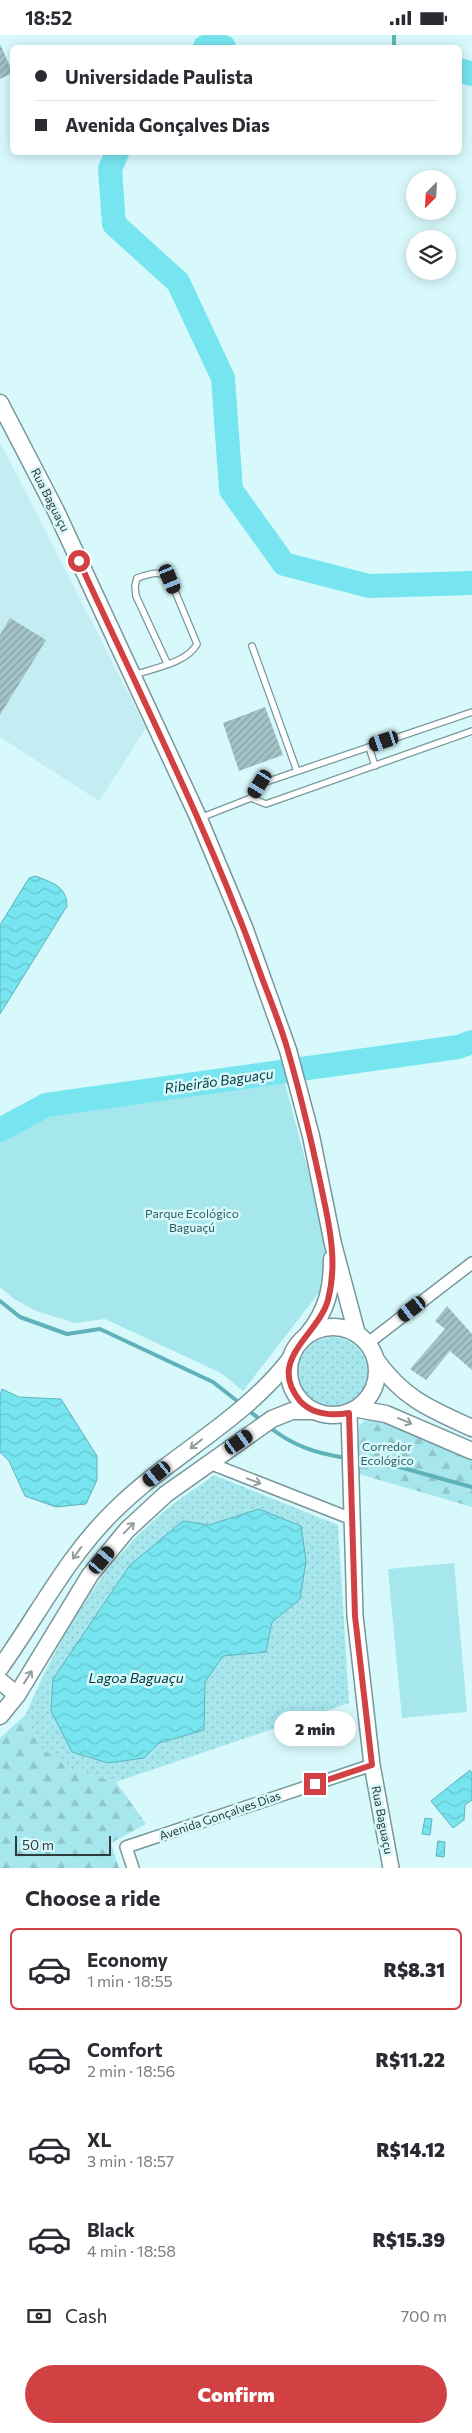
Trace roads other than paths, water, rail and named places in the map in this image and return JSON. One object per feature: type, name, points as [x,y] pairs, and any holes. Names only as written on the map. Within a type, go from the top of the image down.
[{"type":"main road","name":"Rua Baguaçu","points":[[0,403],[56,511],[199,819],[244,927],[288,1050],[311,1136],[333,1244]]},
{"type":"main road","points":[[0,1668],[62,1573],[94,1532],[116,1508],[252,1401],[275,1379],[291,1359],[297,1345],[321,1317],[328,1299],[333,1244]]},
{"type":"main road","points":[[333,1244],[362,1338],[376,1360],[403,1392],[426,1407],[472,1428]]},
{"type":"main road","points":[[307,1335],[319,1329],[332,1327],[345,1328],[362,1338]]},
{"type":"main road","points":[[291,1359],[289,1374],[293,1389],[301,1402],[313,1411]]},
{"type":"main road","points":[[353,1411],[368,1399],[375,1387],[378,1374],[376,1360]]},
{"type":"main road","points":[[0,1716],[17,1695],[90,1575],[127,1530],[166,1494],[272,1419],[292,1411],[313,1411],[331,1416],[353,1411],[386,1414],[472,1451]]},
{"type":"main road","points":[[0,1681],[17,1695]]},
{"type":"street","points":[[362,1338],[472,1263]]},
{"type":"street","name":"Rua Baguaçu","points":[[353,1411],[349,1438],[355,1616],[372,1765],[391,1868]]},
{"type":"street","points":[[209,1463],[352,1519]]},
{"type":"street","name":"Avenida Gonçalves Dias","points":[[133,1868],[126,1847],[372,1765]]},
{"type":"lane","points":[[132,676],[185,657],[193,651],[197,643],[170,579],[164,573],[153,572],[137,578],[135,586],[136,596],[167,663]]},
{"type":"lane","points":[[252,646],[297,771]]},
{"type":"lane","points":[[199,819],[251,798],[260,784],[472,712]]},
{"type":"lane","points":[[251,798],[266,804],[472,731]]},
{"type":"lane","points":[[369,747],[375,766]]},
{"type":"water","points":[[35,876],[61,889],[67,906],[0,1014],[0,925],[29,878]]},
{"type":"water","points":[[2,1389],[19,1397],[61,1399],[97,1456],[97,1480],[86,1504],[56,1507],[25,1496],[9,1461],[0,1452],[0,1395]]},
{"type":"water","name":"Lagoa Baguaçu","points":[[259,1509],[301,1526],[306,1561],[300,1599],[272,1622],[266,1652],[223,1656],[205,1682],[204,1730],[159,1743],[144,1758],[108,1763],[72,1752],[51,1711],[53,1679],[130,1565],[183,1521],[209,1525]]},
{"type":"water","points":[[470,1770],[472,1773],[472,1800],[465,1805],[464,1820],[453,1828],[431,1801]]},
{"type":"water","points":[[425,1818],[432,1819],[430,1835],[422,1834]]},
{"type":"water","points":[[438,1841],[445,1842],[444,1857],[436,1856]]},
{"type":"waterway","points":[[394,35],[394,45]]},
{"type":"waterway","name":"Ribeirão Baguaçu","points":[[462,71],[472,74]]},
{"type":"waterway","name":"Ribeirão Baguaçu","points":[[116,155],[110,169],[114,224],[178,282],[223,378],[231,490],[284,564],[369,586],[472,583]]},
{"type":"waterway","name":"Ribeirão Baguaçu","points":[[0,1130],[46,1105],[458,1047],[472,1042]]},
{"type":"waterway","points":[[0,1301],[20,1317],[67,1334],[100,1329],[213,1382],[241,1404]]},
{"type":"waterway","points":[[247,1409],[263,1422]]},
{"type":"waterway","points":[[268,1426],[295,1444],[324,1454],[346,1458]]},
{"type":"waterway","points":[[353,1459],[385,1463],[472,1487]]},
{"type":"park label","name":"Parque Ecológico Baguaçú","points":[[192,1221]]},
{"type":"park label","name":"Corredor Ecológico","points":[[387,1454]]}]
